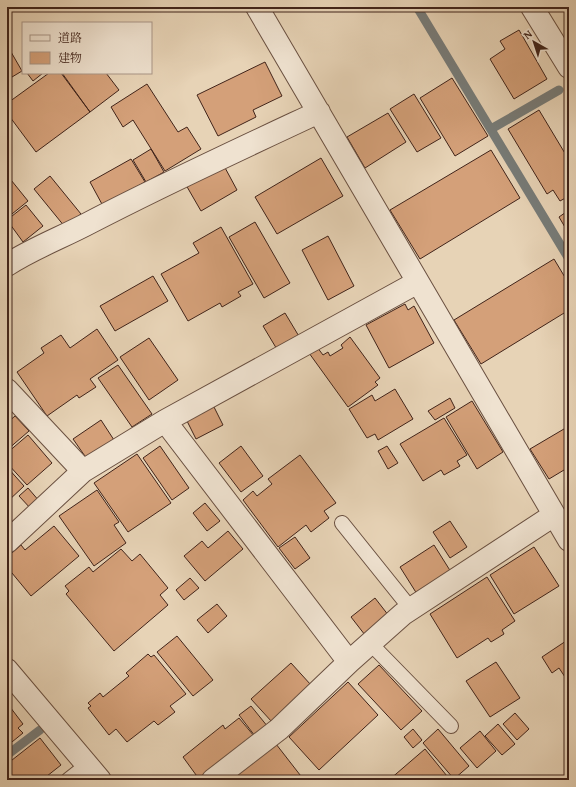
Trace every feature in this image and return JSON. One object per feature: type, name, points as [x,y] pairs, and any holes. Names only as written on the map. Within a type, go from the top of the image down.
[{"type":"street","points":[[258,7],[569,540]]},
{"type":"street","points":[[532,7],[569,67]]},
{"type":"street","points":[[7,265],[26,253],[70,233],[170,181],[319,112]]},
{"type":"street","points":[[7,542],[83,470],[165,421],[418,282]]},
{"type":"street","points":[[7,390],[83,470]]},
{"type":"street","points":[[165,421],[349,662]]},
{"type":"street","points":[[213,780],[279,729],[349,662],[411,609],[554,516]]},
{"type":"street","points":[[7,670],[94,773]]},
{"type":"lane","points":[[342,523],[411,609]]},
{"type":"lane","points":[[370,643],[451,726]]},
{"type":"lane","points":[[68,780],[94,773]]},
{"type":"building","points":[[519,30],[547,79],[514,99],[490,59],[505,49],[500,41]]},
{"type":"building","points":[[7,45],[22,71],[7,80]]},
{"type":"building","points":[[265,62],[282,96],[253,110],[256,117],[218,136],[197,95]]},
{"type":"building","points":[[28,74],[42,74],[33,81]]},
{"type":"building","points":[[48,74],[62,74],[90,112],[36,152],[7,113],[7,100],[9,102]]},
{"type":"building","points":[[63,74],[107,74],[119,90],[90,112]]},
{"type":"building","points":[[452,78],[488,136],[455,156],[420,98]]},
{"type":"building","points":[[147,84],[178,132],[187,127],[201,149],[165,171],[133,120],[123,127],[111,107]]},
{"type":"building","points":[[414,94],[441,138],[417,152],[390,109]]},
{"type":"building","points":[[539,110],[569,160],[569,196],[560,201],[553,190],[547,194],[508,129]]},
{"type":"building","points":[[388,113],[406,142],[365,168],[347,137]]},
{"type":"building","points":[[151,149],[164,172],[146,182],[133,160]]},
{"type":"building","points":[[491,150],[520,198],[420,259],[390,210]]},
{"type":"building","points":[[321,158],[343,196],[277,234],[255,197]]},
{"type":"building","points":[[131,159],[145,182],[103,206],[90,182]]},
{"type":"building","points":[[223,164],[237,190],[201,211],[186,185]]},
{"type":"building","points":[[7,175],[28,201],[7,218]]},
{"type":"building","points":[[50,176],[81,214],[65,227],[34,189]]},
{"type":"building","points":[[26,205],[43,226],[23,242],[7,220]]},
{"type":"building","points":[[569,210],[569,234],[559,217]]},
{"type":"building","points":[[255,222],[290,283],[264,298],[229,237]]},
{"type":"building","points":[[221,227],[253,284],[238,292],[241,296],[222,307],[220,303],[188,321],[161,274],[199,253],[193,243]]},
{"type":"building","points":[[328,236],[354,286],[328,300],[302,250]]},
{"type":"building","points":[[554,259],[569,284],[569,310],[481,364],[454,320]]},
{"type":"building","points":[[153,276],[168,301],[115,331],[100,306]]},
{"type":"building","points":[[405,304],[408,310],[414,306],[434,343],[389,368],[366,325]]},
{"type":"building","points":[[285,313],[300,338],[278,351],[263,326]]},
{"type":"building","points":[[97,329],[118,360],[90,379],[96,387],[79,398],[77,395],[47,416],[17,372],[44,353],[41,348],[61,335],[70,348]]},
{"type":"building","points":[[350,337],[380,378],[375,382],[378,385],[348,407],[309,353],[317,347],[323,355],[328,352],[330,356],[343,348],[341,345]]},
{"type":"building","points":[[149,338],[178,380],[149,400],[120,357]]},
{"type":"building","points":[[118,365],[152,414],[132,427],[98,378]]},
{"type":"building","points":[[395,389],[413,419],[378,440],[375,434],[367,438],[349,409],[372,395],[375,401]]},
{"type":"building","points":[[450,398],[455,408],[435,420],[428,411]]},
{"type":"building","points":[[472,401],[503,452],[477,469],[446,417]]},
{"type":"building","points":[[213,405],[223,425],[196,439],[186,419]]},
{"type":"building","points":[[15,416],[29,431],[7,450],[7,423]]},
{"type":"building","points":[[444,418],[467,455],[457,461],[460,466],[444,475],[441,470],[423,481],[400,444]]},
{"type":"building","points":[[101,420],[114,440],[87,459],[73,439]]},
{"type":"building","points":[[569,426],[569,467],[549,479],[530,449]]},
{"type":"building","points":[[28,435],[52,463],[27,485],[7,463],[7,453]]},
{"type":"building","points":[[160,446],[189,488],[172,500],[143,458]]},
{"type":"building","points":[[241,446],[263,476],[241,492],[219,463]]},
{"type":"building","points":[[387,446],[398,463],[388,469],[378,451]]},
{"type":"building","points":[[137,454],[171,503],[128,532],[94,483]]},
{"type":"building","points":[[300,455],[336,503],[324,511],[329,518],[311,532],[306,525],[278,547],[243,500],[253,491],[257,496],[272,484],[268,479]]},
{"type":"building","points":[[7,467],[24,486],[7,502]]},
{"type":"building","points":[[28,488],[40,502],[32,510],[19,496]]},
{"type":"building","points":[[97,490],[119,522],[114,525],[126,543],[94,566],[59,516]]},
{"type":"building","points":[[205,503],[220,521],[207,531],[193,513]]},
{"type":"building","points":[[450,521],[467,547],[450,558],[433,532]]},
{"type":"building","points":[[54,526],[79,556],[31,596],[7,567],[10,562],[7,557],[21,545],[25,550]]},
{"type":"building","points":[[228,531],[243,549],[205,581],[184,556],[202,541],[208,548]]},
{"type":"building","points":[[295,537],[310,558],[295,569],[279,548]]},
{"type":"building","points":[[434,545],[451,572],[417,594],[400,567]]},
{"type":"building","points":[[534,547],[559,586],[514,614],[490,575]]},
{"type":"building","points":[[121,549],[132,561],[140,554],[168,588],[160,595],[168,605],[114,651],[66,594],[69,591],[65,586],[89,567],[93,572]]},
{"type":"building","points":[[487,577],[515,621],[502,630],[504,634],[491,642],[488,638],[457,658],[430,614]]},
{"type":"building","points":[[190,578],[199,588],[184,600],[176,590]]},
{"type":"building","points":[[375,598],[389,616],[365,635],[351,617]]},
{"type":"building","points":[[217,604],[227,616],[208,633],[197,620]]},
{"type":"building","points":[[177,636],[213,680],[193,696],[157,652]]},
{"type":"building","points":[[569,639],[569,679],[567,680],[559,668],[552,673],[542,657]]},
{"type":"building","points":[[148,654],[151,657],[154,655],[186,694],[170,706],[175,712],[158,725],[154,721],[127,742],[116,729],[109,735],[88,708],[91,706],[88,703],[100,693],[103,697],[129,676],[126,673]]},
{"type":"building","points":[[496,662],[520,698],[490,717],[466,681]]},
{"type":"building","points":[[291,663],[311,685],[272,722],[251,699]]},
{"type":"building","points":[[379,665],[422,711],[401,730],[358,684]]},
{"type":"building","points":[[348,682],[378,715],[319,770],[289,737]]},
{"type":"building","points":[[7,703],[23,724],[18,728],[23,733],[7,746]]},
{"type":"building","points":[[251,706],[268,727],[255,736],[239,715]]},
{"type":"building","points":[[515,713],[529,729],[517,740],[503,724]]},
{"type":"building","points":[[239,718],[254,736],[199,779],[183,757],[223,725],[225,729]]},
{"type":"building","points":[[498,724],[515,744],[502,755],[485,736]]},
{"type":"building","points":[[413,729],[422,740],[413,748],[404,737]]},
{"type":"building","points":[[438,729],[469,766],[454,779],[423,743]]},
{"type":"building","points":[[480,731],[496,751],[477,768],[460,748]]},
{"type":"building","points":[[40,738],[61,765],[42,780],[7,780],[7,764]]},
{"type":"building","points":[[276,744],[304,780],[229,780]]},
{"type":"building","points":[[425,749],[447,776],[443,780],[389,780]]},
{"type":"waterway","points":[[417,7],[569,259]]},
{"type":"waterway","points":[[491,129],[559,90]]},
{"type":"waterway","points":[[7,755],[40,730]]}]
